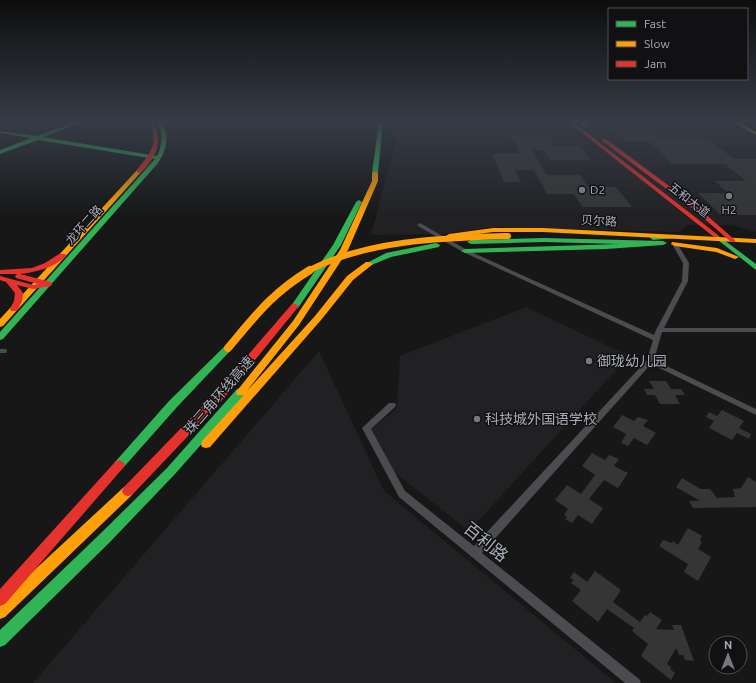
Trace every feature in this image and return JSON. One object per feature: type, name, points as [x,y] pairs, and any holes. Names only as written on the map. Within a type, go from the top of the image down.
[{"type":"main road","points":[[129,153],[155,157]]},
{"type":"main road","name":"龙环二路","points":[[0,337],[62,256],[155,157],[156,153]]},
{"type":"main road","name":"龙环二路","points":[[0,324],[40,284],[158,153]]},
{"type":"main road","name":"珠三角环线高速","points":[[0,612],[81,538],[162,458],[232,382],[294,308],[336,248],[357,208],[365,189],[374,153]]},
{"type":"main road","name":"珠三角环线高速","points":[[0,640],[49,594],[132,511],[194,446],[271,355],[308,307],[332,271],[365,209],[380,165],[381,153]]},
{"type":"main road","name":"五和大道","points":[[610,153],[693,217],[756,260]]},
{"type":"main road","name":"五和大道","points":[[621,153],[707,219],[729,243],[756,268]]},
{"type":"main road","points":[[674,241],[696,233],[699,228],[693,217]]},
{"type":"main road","points":[[707,219],[730,232],[756,240]]},
{"type":"main road","name":"贝尔路","points":[[438,241],[493,230],[542,230],[674,241],[729,243],[756,247]]},
{"type":"main road","points":[[0,599],[173,404],[228,348],[285,286],[311,269],[328,262],[427,241],[508,236],[642,238],[674,241],[717,250],[738,258],[756,268]]},
{"type":"main road","points":[[49,594],[139,513],[182,469],[268,375],[350,278],[372,262],[389,255],[438,241],[471,242],[543,240],[663,243]]},
{"type":"main road","name":"贝尔路","points":[[729,243],[756,240]]},
{"type":"main road","name":"贝尔路","points":[[465,251],[501,248],[611,248],[674,241]]},
{"type":"main road","points":[[2,275],[35,271],[49,265],[62,256]]},
{"type":"main road","points":[[2,275],[40,284]]},
{"type":"main road","points":[[2,275],[18,291],[18,301],[14,309]]},
{"type":"street","points":[[420,225],[438,241],[465,251],[657,339]]},
{"type":"street","points":[[475,553],[650,361],[659,330],[685,281],[686,263],[674,241]]},
{"type":"street","points":[[659,330],[756,330]]},
{"type":"street","points":[[650,361],[756,412]]},
{"type":"street","name":"百利路","points":[[392,405],[366,428],[402,494],[635,683]]},
{"type":"shaded area","points":[[392,153],[756,153],[756,232],[731,225],[688,225],[678,232],[493,227],[444,234],[371,235]]},
{"type":"shaded area","points":[[152,161],[52,274],[50,274]]},
{"type":"shaded area","name":"科技城外国语学校","points":[[526,307],[629,356],[469,531],[384,464],[371,430],[397,408],[400,356]]},
{"type":"shaded area","points":[[319,351],[384,491],[616,683],[33,683]]},
{"type":"building","points":[[534,153],[547,175],[580,175],[588,187],[616,187],[632,207],[582,207],[574,194],[547,194],[534,170],[515,170],[521,182],[504,182],[492,154]]},
{"type":"building","points":[[546,153],[585,153],[591,160],[550,160]]},
{"type":"building","points":[[660,153],[726,153],[734,159],[756,159],[756,215],[721,215],[698,193],[728,193],[715,181],[746,181],[725,164],[672,164]]},
{"type":"building","points":[[649,381],[666,381],[671,389],[681,389],[685,395],[675,395],[680,404],[660,404],[655,395],[647,395],[644,389],[654,389]]},
{"type":"building","points":[[722,410],[744,421],[739,428],[751,434],[749,439],[737,433],[732,440],[709,428],[714,421],[706,417],[709,412],[717,416]]},
{"type":"building","points":[[622,415],[634,421],[638,417],[648,420],[643,426],[656,433],[647,445],[634,438],[628,446],[621,443],[626,434],[613,427]]},
{"type":"building","points":[[592,453],[605,460],[609,455],[619,459],[614,466],[628,473],[618,488],[604,480],[589,499],[603,508],[592,524],[578,515],[572,523],[565,519],[567,517],[564,515],[568,509],[555,500],[567,485],[581,494],[595,475],[582,466]]},
{"type":"building","points":[[748,477],[756,482],[756,507],[693,508],[689,501],[700,501],[676,487],[682,478],[701,489],[710,489],[717,498],[735,497],[733,489],[741,488]]},
{"type":"building","points":[[688,528],[702,536],[700,540],[702,542],[698,549],[711,557],[698,581],[684,572],[688,564],[659,546],[663,540],[672,543],[673,541],[678,545]]},
{"type":"building","points":[[595,571],[621,590],[613,602],[640,622],[645,615],[647,616],[650,612],[662,620],[656,629],[674,630],[672,625],[681,625],[694,661],[685,660],[683,655],[679,655],[676,648],[667,664],[675,673],[671,680],[641,656],[648,644],[632,631],[634,628],[607,609],[598,622],[572,601],[581,590],[571,583],[574,580],[570,578],[574,572],[587,582]]},
{"type":"traffic: fast","points":[[130,153],[156,157]]},
{"type":"traffic: fast","points":[[0,337],[156,162],[161,153]]},
{"type":"traffic: fast","points":[[375,173],[377,153]]},
{"type":"traffic: fast","points":[[295,306],[337,245],[359,202]]},
{"type":"traffic: fast","points":[[716,236],[756,268]]},
{"type":"traffic: fast","points":[[653,238],[673,237]]},
{"type":"traffic: fast","points":[[471,242],[543,240],[663,243]]},
{"type":"traffic: fast","points":[[465,251],[606,247],[653,244]]},
{"type":"traffic: fast","points":[[369,264],[389,255],[436,245]]},
{"type":"traffic: fast","points":[[119,465],[173,404],[228,348]]},
{"type":"traffic: fast","points":[[0,640],[105,538],[171,471],[241,392]]},
{"type":"traffic: slow","points":[[0,324],[139,171]]},
{"type":"traffic: slow","points":[[241,392],[296,323],[344,250],[375,181],[375,173]]},
{"type":"traffic: slow","points":[[449,236],[493,230],[543,230],[756,241]]},
{"type":"traffic: slow","points":[[228,348],[263,306],[279,290],[310,270],[335,259],[364,251],[424,241],[508,236]]},
{"type":"traffic: slow","points":[[675,244],[717,250],[735,257]]},
{"type":"traffic: slow","points":[[206,444],[318,318],[350,278],[369,264]]},
{"type":"traffic: slow","points":[[0,612],[128,491]]},
{"type":"traffic: jam","points":[[139,171],[149,160],[153,153]]},
{"type":"traffic: jam","points":[[610,153],[716,236]]},
{"type":"traffic: jam","points":[[621,153],[694,207],[733,241]]},
{"type":"traffic: jam","points":[[2,272],[34,270],[48,265],[62,256]]},
{"type":"traffic: jam","points":[[19,276],[48,284]]},
{"type":"traffic: jam","points":[[0,278],[33,287],[48,284]]},
{"type":"traffic: jam","points":[[10,282],[19,293],[18,301],[14,309]]},
{"type":"traffic: jam","points":[[128,491],[221,394],[295,306]]},
{"type":"traffic: jam","points":[[0,599],[119,465]]},
{"type":"place","name":"D2","points":[[582,190]]},
{"type":"place","name":"H2","points":[[729,196]]},
{"type":"place","name":"御珑幼儿园","points":[[589,361]]},
{"type":"place","name":"科技城外国语学校","points":[[477,419]]}]
